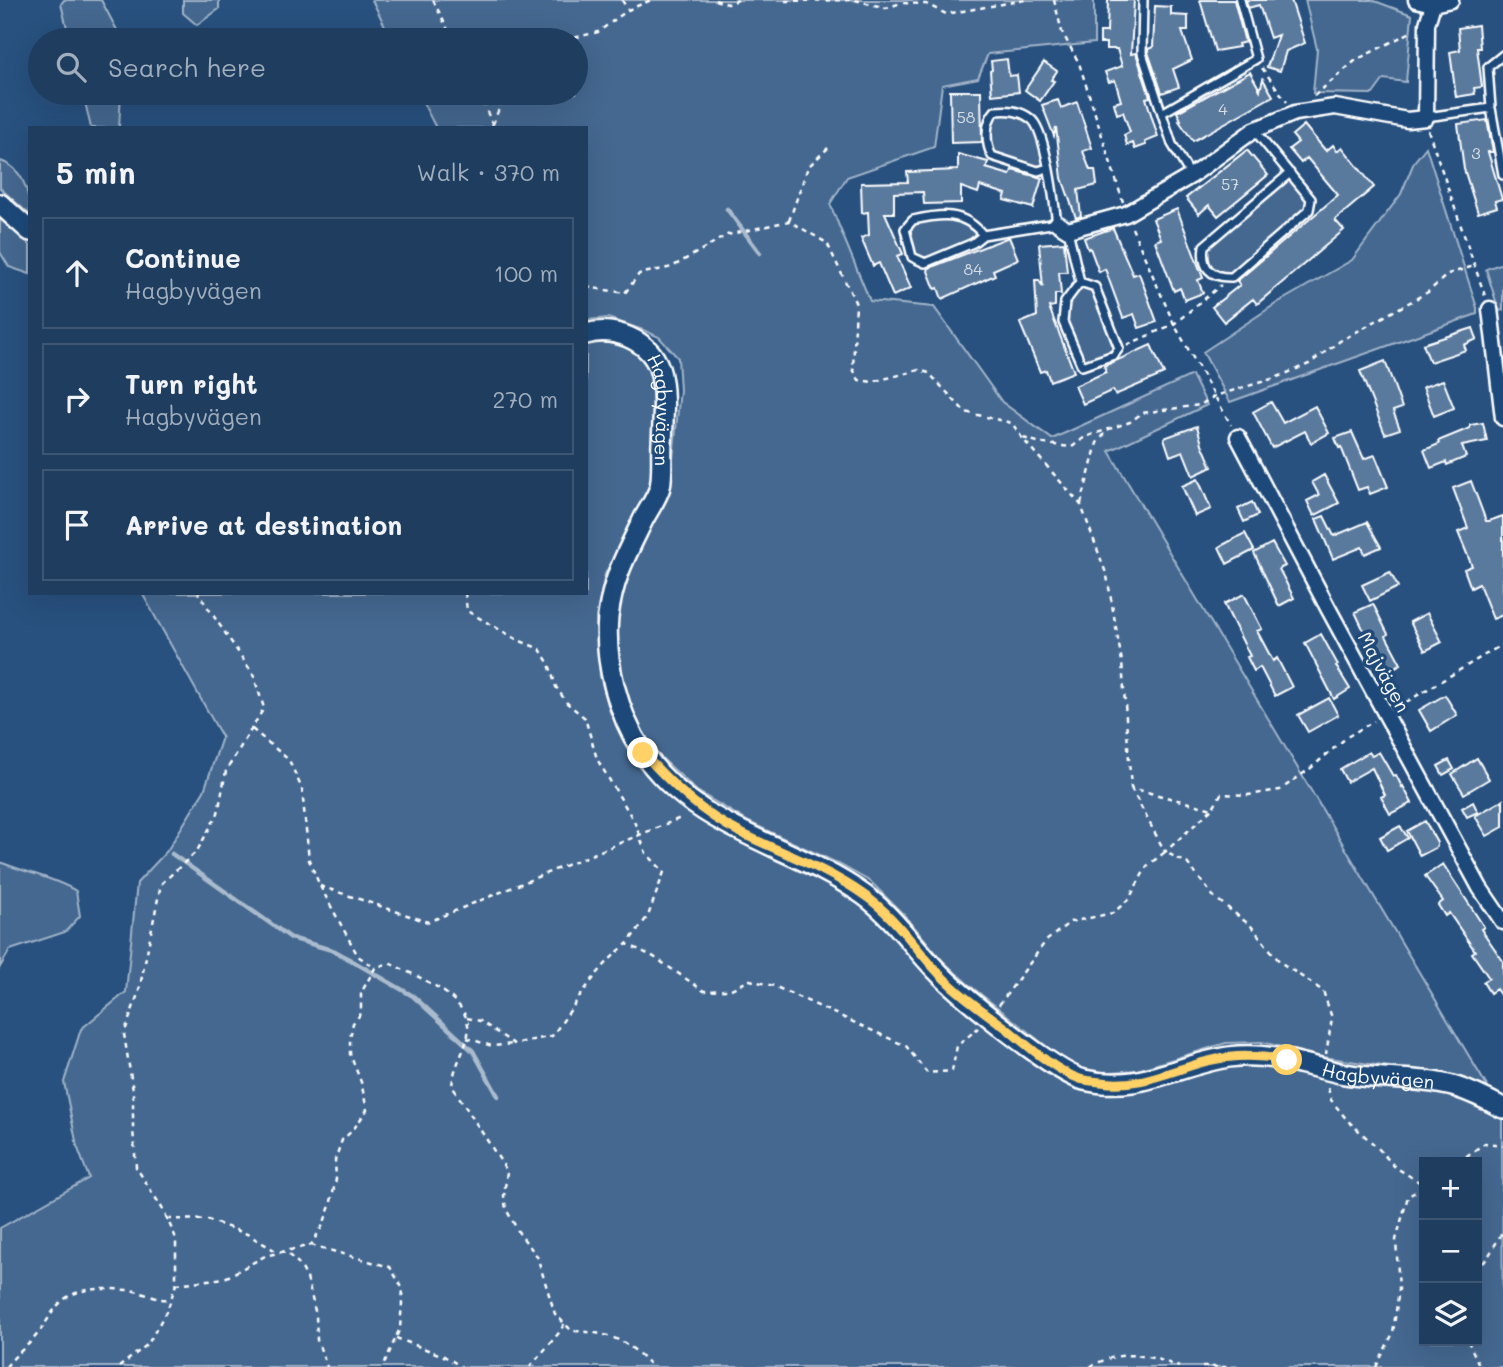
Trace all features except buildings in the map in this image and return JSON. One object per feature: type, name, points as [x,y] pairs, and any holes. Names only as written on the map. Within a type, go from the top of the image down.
[{"type":"street","points":[[1416,0],[1433,4],[1451,0]]},
{"type":"street","points":[[1063,226],[1126,214],[1191,176],[1254,130],[1295,113],[1335,107],[1407,120],[1426,117],[1427,24],[1433,4]]},
{"type":"street","points":[[0,204],[28,228]]},
{"type":"street","points":[[1490,309],[1503,418]]},
{"type":"street","name":"Hagbyvägen","points":[[588,333],[597,331],[625,335],[646,346],[659,369],[664,408],[660,486],[615,578],[608,621],[611,673],[623,715],[643,753],[670,783],[702,809],[738,832],[828,873],[865,895],[895,921],[934,969],[959,993],[1045,1058],[1080,1079],[1119,1085],[1135,1083],[1208,1061],[1245,1055],[1268,1056],[1348,1074],[1454,1086],[1503,1108]]},
{"type":"street","name":"Majvägen","points":[[1238,437],[1480,888],[1503,922]]},
{"type":"lane","points":[[1143,0],[1142,53],[1172,144],[1191,176]]},
{"type":"lane","points":[[1162,113],[1256,59],[1240,0]]},
{"type":"lane","points":[[1503,55],[1488,67],[1491,108],[1503,175]]},
{"type":"lane","points":[[1426,117],[1491,108]]},
{"type":"lane","points":[[1048,168],[1038,171],[992,156],[987,146],[989,117],[995,111],[1014,109],[1034,120],[1044,143],[1063,226],[1080,282]]},
{"type":"lane","points":[[1254,130],[1290,173],[1311,199],[1309,210],[1232,277],[1219,277],[1209,271],[1203,256],[1204,246],[1290,173]]},
{"type":"lane","points":[[983,235],[974,223],[958,216],[935,215],[913,220],[905,229],[912,257],[925,263],[973,243],[983,235],[1063,226]]},
{"type":"lane","points":[[1080,282],[1095,287],[1119,348],[1114,355],[1082,366],[1063,322],[1066,302],[1080,282]]},
{"type":"path","points":[[433,0],[447,28]]},
{"type":"path","points":[[622,0],[628,9]]},
{"type":"path","points":[[588,34],[598,32],[628,9],[651,0]]},
{"type":"path","points":[[715,0],[728,4],[737,0]]},
{"type":"path","points":[[784,0],[855,0],[886,8],[901,3],[926,4],[946,14],[1025,0]]},
{"type":"path","points":[[1054,0],[1062,32],[1079,63],[1126,214],[1174,324],[1238,437]]},
{"type":"path","points":[[1256,59],[1295,113],[1356,60],[1427,24]]},
{"type":"path","points":[[484,105],[494,126]]},
{"type":"path","points":[[494,126],[501,105]]},
{"type":"path","points":[[1426,117],[1429,135],[1490,309]]},
{"type":"path","points":[[789,221],[808,167],[828,148]]},
{"type":"path","points":[[588,287],[625,293],[639,274],[672,267],[727,235],[789,221],[827,243],[856,304],[853,369],[859,380],[872,382],[919,370],[929,373],[965,412],[1012,423],[1081,505],[1107,576],[1122,662],[1131,788],[1165,852],[1212,809],[1221,794],[1248,795],[1280,790],[1347,737],[1503,644]]},
{"type":"path","points":[[1022,438],[1072,447],[1085,437],[1130,422],[1142,413],[1200,405],[1215,396],[1275,378],[1309,364],[1340,341],[1428,292],[1448,274],[1474,266]]},
{"type":"path","points":[[1119,348],[1174,324],[1232,277]]},
{"type":"path","points":[[1081,505],[1097,443],[1108,430]]},
{"type":"path","points":[[119,1367],[148,1344],[168,1308],[176,1284],[176,1238],[136,1167],[133,1091],[124,1034],[139,991],[162,884],[197,851],[218,813],[226,771],[264,708],[253,674],[199,595]]},
{"type":"path","points":[[465,595],[467,611],[540,649],[549,664],[556,687],[567,703],[585,718],[597,759],[634,821],[646,853],[664,872],[648,916],[627,944]]},
{"type":"path","points":[[252,729],[289,760],[302,789],[309,860],[358,956],[374,968]]},
{"type":"path","points":[[1131,788],[1212,809]]},
{"type":"path","points":[[320,886],[428,922],[702,809]]},
{"type":"path","points":[[311,1245],[330,1206],[336,1179],[335,1160],[342,1140],[367,1110],[361,1082],[350,1054],[350,1039],[353,1023],[361,1008],[361,993],[374,968],[389,963],[430,983],[462,1006],[467,1018],[466,1040],[453,1070],[452,1086],[507,1171],[504,1196],[506,1209],[519,1233],[537,1256],[555,1314],[572,1331],[613,1336],[637,1351],[652,1367]]},
{"type":"path","points":[[466,1040],[492,1046],[514,1044]]},
{"type":"path","points":[[1324,1069],[1331,1100],[1348,1121],[1395,1167],[1419,1184]]},
{"type":"path","points":[[1465,1157],[1485,1143],[1503,1145]]},
{"type":"path","points":[[1376,1367],[1393,1333],[1399,1289],[1396,1240],[1408,1196],[1419,1190]]},
{"type":"path","points":[[167,1219],[208,1220],[247,1234],[276,1251],[287,1252],[300,1265],[307,1278],[316,1315],[317,1340],[327,1367]]},
{"type":"path","points":[[1482,1265],[1503,1231]]},
{"type":"path","points":[[176,1284],[225,1278],[265,1256],[311,1245],[390,1267],[403,1289],[400,1328],[383,1367]]},
{"type":"path","points":[[6,1367],[39,1332],[65,1298],[89,1290],[105,1289],[134,1291],[160,1300],[171,1299]]},
{"type":"path","points":[[530,1367],[565,1323]]},
{"type":"path","points":[[396,1338],[443,1356],[462,1367]]},
{"type":"path","points":[[1470,1346],[1480,1367]]},
{"type":"path","points":[[1090,1367],[1108,1356],[1160,1359],[1179,1367]]},
{"type":"path","points":[[1202,1367],[1240,1367]]},
{"type":"shaded area","points":[[64,0],[101,0],[116,28],[67,28],[61,4]]},
{"type":"shaded area","points":[[183,0],[219,0],[219,9],[197,25],[183,13]]},
{"type":"shaded area","points":[[372,0],[1094,0],[1094,43],[988,54],[978,78],[942,85],[934,147],[847,177],[830,204],[870,301],[934,307],[1002,402],[1052,439],[1192,375],[1207,405],[1109,451],[1488,1088],[1455,1077],[1317,1056],[1262,1042],[1226,1043],[1137,1070],[1086,1071],[1066,1062],[968,984],[942,960],[907,918],[871,882],[749,822],[697,791],[651,748],[634,713],[619,670],[615,619],[625,580],[670,488],[680,390],[678,358],[659,337],[643,330],[608,318],[588,320],[588,126],[435,126],[424,105],[588,105],[588,28],[386,28]]},
{"type":"shaded area","points":[[1305,0],[1372,0],[1412,15],[1406,82],[1384,79],[1373,94],[1313,93],[1317,49]]},
{"type":"shaded area","points":[[86,105],[120,105],[119,126],[91,126]]},
{"type":"shaded area","points":[[1014,109],[1034,120],[1048,168],[1038,171],[992,156],[988,145],[989,121],[995,111]]},
{"type":"shaded area","points":[[1426,147],[1477,314],[1230,402],[1203,352],[1277,303],[1352,260],[1401,194],[1414,162]]},
{"type":"shaded area","points":[[0,161],[14,169],[24,182],[28,196],[28,213],[0,188]]},
{"type":"shaded area","points":[[1290,173],[1311,199],[1309,210],[1232,277],[1209,271],[1204,246]]},
{"type":"shaded area","points":[[958,216],[983,235],[925,263],[912,257],[905,229],[913,220]]},
{"type":"shaded area","points":[[0,217],[28,243],[28,273],[9,267],[0,252]]},
{"type":"shaded area","points":[[1503,263],[1503,310],[1499,311],[1486,269]]},
{"type":"shaded area","points":[[1080,282],[1095,287],[1119,348],[1114,355],[1082,366],[1063,322],[1065,302]]},
{"type":"shaded area","points":[[598,342],[624,345],[641,355],[651,371],[655,392],[651,484],[605,574],[596,617],[600,676],[610,712],[636,757],[854,895],[1077,1086],[1116,1093],[1149,1089],[1236,1062],[1283,1069],[1338,1082],[1450,1092],[1478,1104],[1502,1119],[1503,1367],[0,1367],[0,1228],[89,1178],[77,1146],[64,1082],[81,1029],[126,992],[137,883],[167,851],[204,791],[222,737],[143,595],[588,595],[588,344]]},
{"type":"shaded area","points":[[0,862],[76,891],[80,916],[65,932],[10,950],[0,967]]},
{"type":"waterway","points":[[727,209],[760,253]]},
{"type":"waterway","points":[[172,854],[291,938],[335,951],[413,996],[473,1051],[498,1096]]},
{"type":"route","points":[[643,753],[670,783],[702,809],[738,832],[828,873],[865,895],[895,921],[934,969],[959,993],[1045,1058],[1080,1079],[1119,1085],[1232,1056],[1259,1055],[1287,1060]]}]
